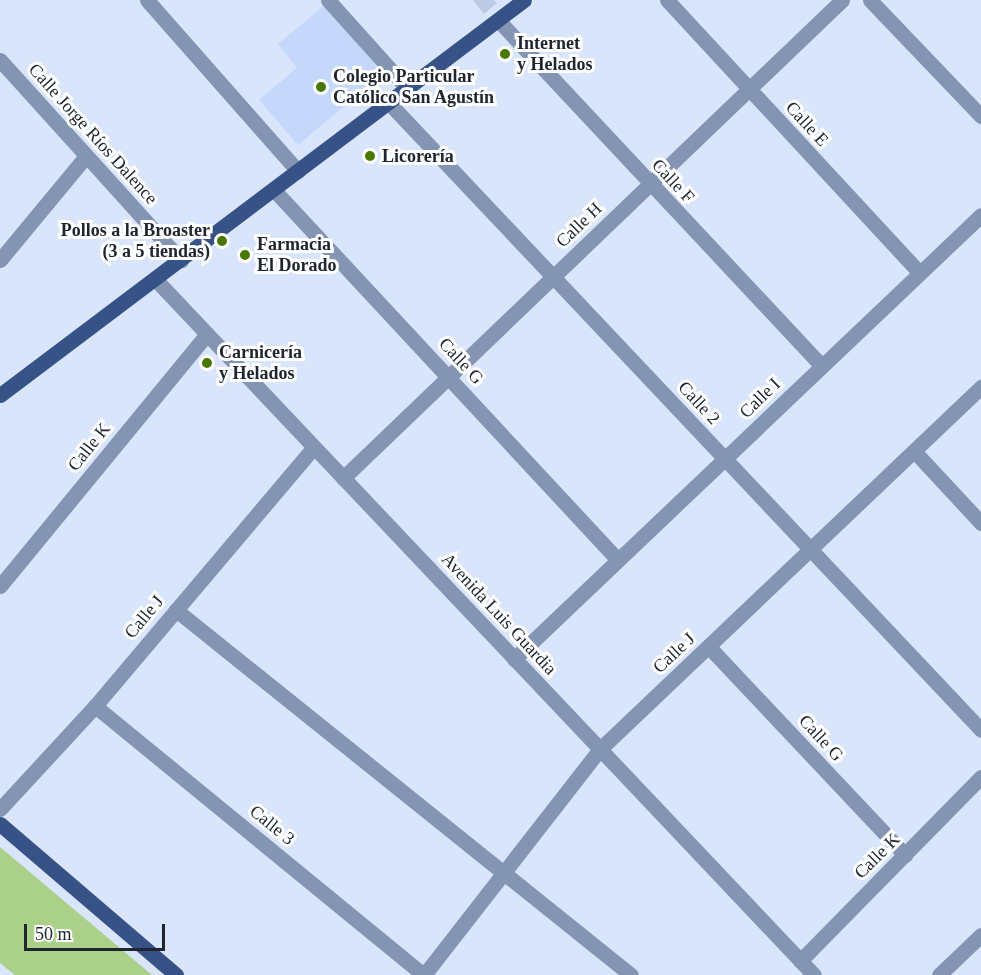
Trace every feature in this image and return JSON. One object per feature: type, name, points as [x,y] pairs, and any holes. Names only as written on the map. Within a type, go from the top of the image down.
[{"type":"main road","points":[[0,395],[156,280],[524,0]]},
{"type":"main road","points":[[0,824],[176,975]]},
{"type":"street","points":[[147,0],[298,171]]},
{"type":"street","points":[[328,0],[407,88]]},
{"type":"street","name":"Calle E","points":[[668,0],[748,91],[920,273]]},
{"type":"street","name":"Calle H","points":[[343,478],[842,0]]},
{"type":"street","points":[[870,0],[981,116]]},
{"type":"street","name":"Calle F","points":[[498,20],[822,366]]},
{"type":"street","name":"Calle Jorge Ríos Dalence","points":[[0,60],[181,260]]},
{"type":"street","name":"Calle 2","points":[[389,103],[981,730]]},
{"type":"street","points":[[0,260],[86,156]]},
{"type":"street","name":"Calle G","points":[[274,190],[618,560]]},
{"type":"street","name":"Calle I","points":[[514,659],[981,215]]},
{"type":"street","name":"Avenida Luis Guardia","points":[[156,280],[814,975]]},
{"type":"street","name":"Calle K","points":[[0,586],[207,334]]},
{"type":"street","name":"Calle J","points":[[424,975],[600,749],[981,387]]},
{"type":"street","name":"Calle J","points":[[0,808],[95,706],[314,447]]},
{"type":"street","points":[[915,452],[981,523]]},
{"type":"street","points":[[176,610],[631,975]]},
{"type":"street","name":"Calle G","points":[[709,646],[905,855]]},
{"type":"street","name":"Calle 3","points":[[95,706],[424,975]]},
{"type":"street","name":"Calle K","points":[[800,961],[981,777]]},
{"type":"street","points":[[939,975],[980,938]]},
{"type":"shaded area","name":"Colegio Particular Católico San Agustín","points":[[325,5],[383,74],[298,145],[259,100],[297,68],[278,44]]},
{"type":"green space","points":[[0,847],[152,975],[15,975],[0,963]]},
{"type":"building","points":[[473,0],[494,0],[497,3],[484,14]]},
{"type":"place","name":"Internet y Helados","points":[[505,54]]},
{"type":"place","name":"Colegio Particular Católico San Agustín","points":[[321,87]]},
{"type":"place","name":"Licorería","points":[[370,156]]},
{"type":"place","name":"Pollos a la Broaster (3 a 5 tiendas)","points":[[222,241]]},
{"type":"place","name":"Farmacia El Dorado","points":[[245,255]]},
{"type":"place","name":"Carnicería y Helados","points":[[207,363]]}]
